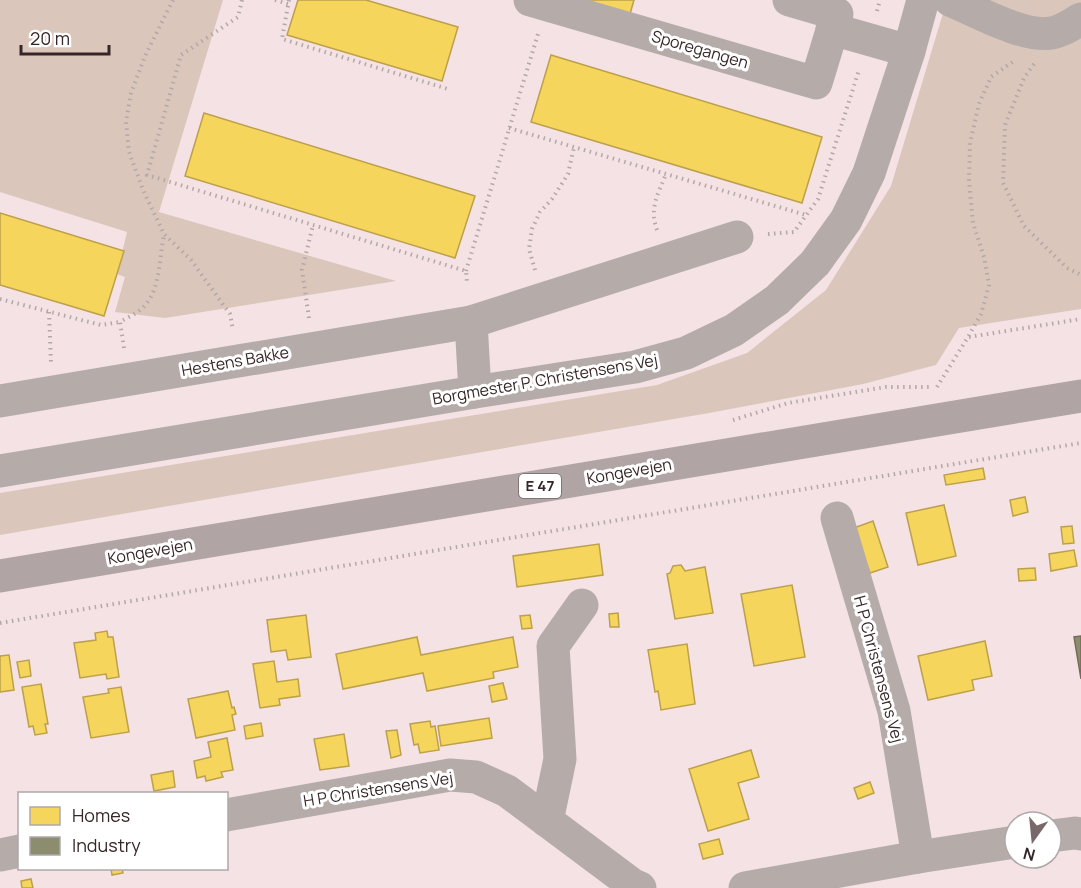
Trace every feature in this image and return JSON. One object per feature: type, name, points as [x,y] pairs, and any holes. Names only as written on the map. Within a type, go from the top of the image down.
[{"type":"main road","name":"Kongevejen","points":[[0,576],[1081,396]]},
{"type":"street","points":[[789,0],[837,14],[832,29],[909,51]]},
{"type":"street","name":"Borgmester P. Christensens Vej","points":[[0,471],[635,367],[686,353],[734,330],[777,300],[815,263],[846,220],[869,173],[924,0]]},
{"type":"street","points":[[950,0],[1031,33],[1052,33],[1081,20]]},
{"type":"street","name":"Sporegangen","points":[[539,2],[816,83],[832,29]]},
{"type":"street","name":"Hestens Bakke","points":[[0,401],[471,322],[738,237]]},
{"type":"street","points":[[471,322],[475,392]]},
{"type":"street","name":"H P Christensens Vej","points":[[837,518],[894,711],[918,857]]},
{"type":"street","points":[[546,821],[560,759],[553,646],[582,604]]},
{"type":"street","name":"H P Christensens Vej","points":[[228,815],[450,775],[476,777],[507,791],[640,888]]},
{"type":"street","points":[[1063,834],[1081,834]]},
{"type":"street","points":[[745,888],[1003,844]]},
{"type":"street","points":[[0,855],[18,851]]},
{"type":"path","points":[[173,0],[145,56],[131,93],[126,122],[129,152],[143,190],[164,234],[191,260],[230,314],[241,361]]},
{"type":"path","points":[[242,0],[238,17],[182,55],[147,175],[466,271]]},
{"type":"path","points":[[275,0],[289,2],[282,39],[447,89]]},
{"type":"path","points":[[738,237],[794,232],[818,199],[880,0]]},
{"type":"path","points":[[471,322],[466,271],[509,128],[539,2]]},
{"type":"path","points":[[937,387],[981,314],[988,285],[984,257],[973,224],[969,181],[970,143],[979,104],[991,77],[1017,59]]},
{"type":"path","points":[[1036,62],[1024,78],[1005,125],[1003,183],[1024,226],[1067,268],[1081,275]]},
{"type":"path","points":[[509,128],[806,215]]},
{"type":"path","points":[[543,299],[529,249],[532,229],[540,212],[552,199],[568,174],[574,147]]},
{"type":"path","points":[[666,174],[654,207],[653,219],[669,259]]},
{"type":"path","points":[[313,225],[302,270],[313,348]]},
{"type":"path","points":[[0,299],[101,324],[120,322],[141,309],[150,298],[159,274],[164,234]]},
{"type":"path","points":[[968,337],[1081,319]]},
{"type":"path","points":[[120,322],[130,379]]},
{"type":"path","points":[[0,623],[1081,443]]},
{"type":"shaded area","points":[[0,0],[223,0],[159,212],[396,281],[165,318],[115,312],[125,277],[117,274],[127,232],[0,192]]},
{"type":"shaded area","points":[[947,0],[1081,0],[1081,309],[959,328],[936,365],[863,384],[709,413],[0,535],[0,493],[657,385],[747,353],[826,290],[891,186]]},
{"type":"building: Homes","points":[[298,0],[366,0],[458,27],[442,81],[287,35]]},
{"type":"building: Homes","points":[[581,0],[634,0],[630,14]]},
{"type":"building: Homes","points":[[551,55],[822,137],[802,203],[531,122]]},
{"type":"building: Homes","points":[[204,113],[475,196],[455,258],[185,176]]},
{"type":"building: Homes","points":[[0,213],[124,251],[104,316],[0,285]]},
{"type":"building: Homes","points":[[983,468],[985,479],[946,485],[944,475]]},
{"type":"building: Homes","points":[[1025,497],[1028,512],[1013,516],[1010,500]]},
{"type":"building: Homes","points":[[944,505],[956,556],[918,565],[906,513]]},
{"type":"building: Homes","points":[[873,521],[888,567],[870,573],[854,528]]},
{"type":"building: Homes","points":[[1072,526],[1074,543],[1063,544],[1061,527]]},
{"type":"building: Homes","points":[[599,544],[603,575],[517,587],[513,556]]},
{"type":"building: Homes","points":[[1074,550],[1077,566],[1051,571],[1049,554]]},
{"type":"building: Homes","points":[[681,565],[685,571],[705,567],[713,613],[675,619],[667,574],[673,566]]},
{"type":"building: Homes","points":[[1035,568],[1036,580],[1019,581],[1018,569]]},
{"type":"building: Homes","points":[[792,585],[805,657],[754,666],[741,594]]},
{"type":"building: Homes","points":[[618,613],[619,627],[610,627],[609,614]]},
{"type":"building: Homes","points":[[306,615],[311,657],[288,660],[286,650],[271,652],[267,620]]},
{"type":"building: Homes","points":[[530,615],[532,628],[522,629],[520,616]]},
{"type":"building: Homes","points":[[107,631],[108,637],[113,637],[119,677],[107,679],[106,674],[80,678],[74,643],[96,640],[95,633]]},
{"type":"building: Homes","points":[[417,637],[421,655],[513,637],[518,667],[493,672],[494,678],[427,691],[423,673],[343,689],[336,654]]},
{"type":"building: Homes","points":[[985,641],[992,676],[972,680],[974,690],[928,700],[918,656]]},
{"type":"building: Homes","points":[[687,644],[695,704],[661,710],[658,691],[655,692],[648,650]]},
{"type":"building: Homes","points":[[9,655],[14,690],[0,692],[0,656]]},
{"type":"building: Homes","points":[[29,660],[31,676],[20,678],[17,662]]},
{"type":"building: Homes","points":[[274,661],[277,682],[298,679],[300,696],[279,699],[280,705],[260,708],[253,664]]},
{"type":"building: Homes","points":[[503,683],[507,699],[492,702],[489,686]]},
{"type":"building: Homes","points":[[41,684],[48,724],[45,724],[47,733],[35,735],[33,726],[29,727],[22,687]]},
{"type":"building: Homes","points":[[121,687],[129,732],[91,738],[83,697],[109,693],[108,689]]},
{"type":"building: Homes","points":[[228,691],[232,708],[234,707],[236,714],[232,715],[235,730],[196,738],[188,699]]},
{"type":"building: Homes","points":[[489,718],[492,738],[441,746],[438,726]]},
{"type":"building: Homes","points":[[430,721],[431,727],[435,726],[439,750],[420,753],[418,744],[414,745],[410,724]]},
{"type":"building: Homes","points":[[261,723],[263,736],[246,739],[244,726]]},
{"type":"building: Homes","points":[[397,730],[401,755],[391,758],[386,731]]},
{"type":"building: Homes","points":[[344,734],[349,766],[320,770],[314,739]]},
{"type":"building: Homes","points":[[227,738],[233,770],[221,772],[223,777],[206,781],[205,776],[197,778],[194,761],[211,757],[208,742]]},
{"type":"building: Homes","points":[[751,750],[759,777],[738,783],[749,819],[708,831],[689,769]]},
{"type":"building: Homes","points":[[173,771],[175,787],[154,791],[151,775]]},
{"type":"building: Homes","points":[[870,782],[874,793],[858,799],[854,788]]},
{"type":"building: Homes","points":[[719,839],[723,854],[703,859],[699,844]]},
{"type":"building: Homes","points":[[111,870],[122,870],[123,873],[112,875]]},
{"type":"building: Homes","points":[[31,879],[33,888],[22,888],[21,881]]},
{"type":"building: Industry","points":[[1081,636],[1081,679],[1074,637]]}]
